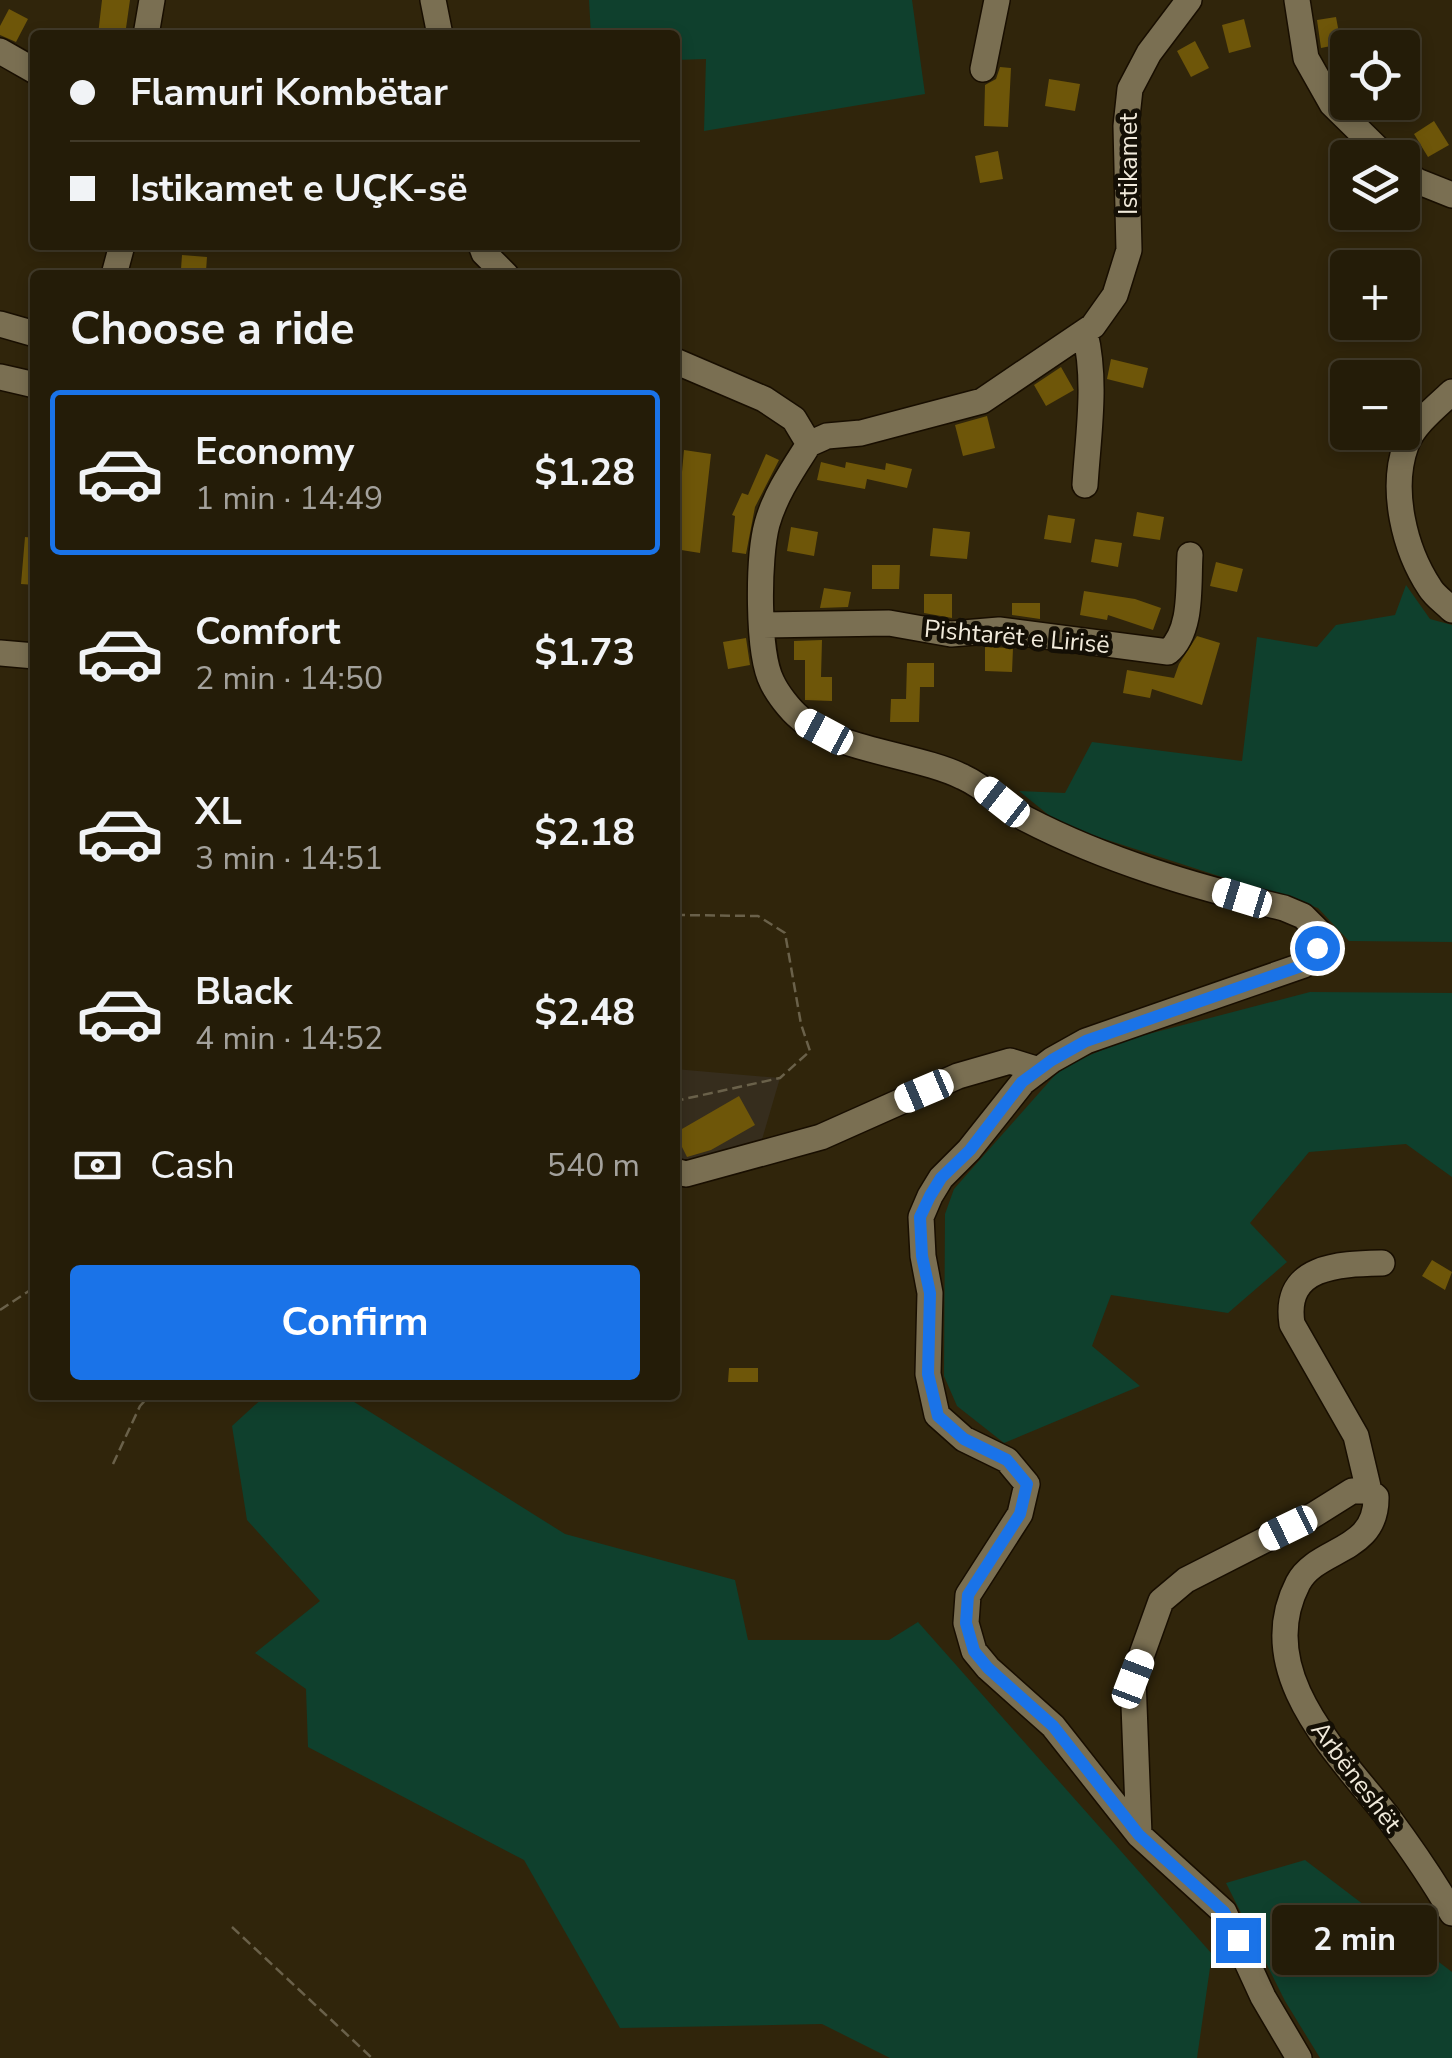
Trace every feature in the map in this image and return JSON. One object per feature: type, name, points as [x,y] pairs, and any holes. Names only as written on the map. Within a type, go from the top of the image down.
[{"type":"street","points":[[147,30],[152,0]]},
{"type":"street","points":[[433,0],[439,30]]},
{"type":"street","points":[[983,69],[997,0]]},
{"type":"street","name":"Istikamet","points":[[809,444],[827,436],[861,433],[982,401],[1084,333],[1115,295],[1129,250],[1126,126],[1130,89],[1149,53],[1189,0]]},
{"type":"street","points":[[1297,0],[1306,58],[1332,104],[1369,140]]},
{"type":"street","points":[[0,50],[30,68]]},
{"type":"street","points":[[1420,182],[1452,195]]},
{"type":"street","points":[[483,250],[501,270]]},
{"type":"street","points":[[0,324],[30,333]]},
{"type":"street","points":[[1084,333],[1089,350],[1090,416],[1085,485]]},
{"type":"street","points":[[680,363],[764,399],[794,420],[809,444],[785,482],[767,522],[760,556],[763,625],[771,681],[800,719],[853,743],[953,772],[984,787],[1022,816],[1122,862],[1284,908],[1303,916],[1319,932],[1317,948],[1304,965],[1086,1041],[1022,1082],[970,1150],[941,1178],[920,1217],[922,1256],[930,1293],[928,1374],[938,1416],[964,1439],[1007,1460],[1027,1484],[1020,1514],[968,1595],[966,1623],[974,1651],[1053,1726],[1139,1835],[1224,1912],[1263,1997],[1299,2058]]},
{"type":"street","points":[[0,377],[30,384]]},
{"type":"street","points":[[1452,392],[1406,443],[1399,486],[1403,523],[1412,552],[1431,589],[1452,610]]},
{"type":"street","name":"Pishtarët e Lirisë","points":[[763,625],[889,624],[951,634],[999,630],[1168,652],[1184,629],[1190,555]]},
{"type":"street","points":[[0,652],[30,655]]},
{"type":"street","points":[[680,1172],[686,1174],[820,1137],[958,1076],[1010,1061],[1039,1070]]},
{"type":"street","points":[[1139,1835],[1133,1679],[1161,1601],[1186,1580],[1312,1516],[1352,1490],[1369,1491],[1356,1436],[1292,1324],[1289,1306],[1294,1289],[1306,1278],[1336,1264],[1382,1264]]},
{"type":"street","name":"Arbëneshët","points":[[1369,1491],[1376,1497],[1376,1512],[1360,1537],[1303,1572],[1292,1595],[1282,1630],[1290,1673],[1308,1714],[1332,1751],[1388,1818],[1452,1913]]},
{"type":"path","points":[[680,915],[758,916],[785,934],[801,1024],[810,1051],[780,1078],[680,1099]]},
{"type":"path","points":[[0,1310],[30,1291]]},
{"type":"path","points":[[113,1464],[145,1400]]},
{"type":"path","points":[[232,1927],[372,2058]]},
{"type":"shaded area","points":[[680,1069],[780,1078],[761,1143],[680,1187]]},
{"type":"green space","points":[[589,0],[912,0],[925,94],[704,131],[706,59],[680,60],[680,30],[591,30]]},
{"type":"green space","points":[[1406,585],[1430,619],[1452,625],[1452,942],[1349,941],[1318,908],[1061,825],[1019,791],[1065,793],[1092,742],[1242,761],[1257,637],[1317,647],[1336,625],[1395,615]]},
{"type":"green space","points":[[1310,992],[1452,993],[1452,1177],[1406,1144],[1309,1152],[1250,1223],[1287,1262],[1228,1313],[1111,1295],[1092,1346],[1140,1386],[1004,1443],[957,1406],[944,1376],[945,1214],[954,1189],[1063,1066],[1129,1039]]},
{"type":"green space","points":[[261,1400],[351,1400],[565,1534],[735,1580],[748,1640],[889,1640],[918,1622],[1212,1954],[1197,2058],[890,2058],[822,2024],[620,2028],[524,1860],[308,1747],[306,1689],[255,1653],[320,1601],[247,1520],[232,1426]]},
{"type":"green space","points":[[1305,1860],[1452,1972],[1452,2058],[1320,2058],[1285,2001],[1226,1883]]},
{"type":"building","points":[[102,0],[130,0],[126,30],[99,30]]},
{"type":"building","points":[[9,9],[28,19],[16,42],[0,35]]},
{"type":"building","points":[[1336,17],[1338,30],[1330,30],[1330,46],[1321,48],[1317,20]]},
{"type":"building","points":[[1244,19],[1251,47],[1229,53],[1222,25]]},
{"type":"building","points":[[1195,41],[1209,68],[1191,77],[1177,51]]},
{"type":"building","points":[[1000,67],[1011,68],[1008,127],[984,126],[985,85],[996,79]]},
{"type":"building","points":[[1049,79],[1080,84],[1075,111],[1045,106]]},
{"type":"building","points":[[1434,121],[1449,145],[1428,157],[1414,134]]},
{"type":"building","points":[[998,151],[1003,179],[980,183],[975,156]]},
{"type":"building","points":[[182,255],[207,257],[206,270],[181,269]]},
{"type":"building","points":[[1111,359],[1148,368],[1143,388],[1107,379]]},
{"type":"building","points":[[1061,367],[1074,390],[1046,406],[1034,385]]},
{"type":"building","points":[[987,416],[995,448],[963,456],[955,425]]},
{"type":"building","points":[[684,450],[711,454],[700,553],[680,550]]},
{"type":"building","points":[[766,454],[779,460],[755,507],[746,554],[732,552],[732,515],[742,493],[748,495]]},
{"type":"building","points":[[821,462],[845,468],[846,462],[885,470],[886,463],[912,469],[907,488],[867,479],[865,489],[817,480]]},
{"type":"building","points":[[1137,512],[1164,517],[1160,540],[1133,536]]},
{"type":"building","points":[[1048,515],[1075,519],[1071,543],[1044,539]]},
{"type":"building","points":[[791,527],[818,532],[814,556],[787,551]]},
{"type":"building","points":[[933,528],[970,532],[967,559],[930,556]]},
{"type":"building","points":[[25,537],[30,538],[30,585],[21,584]]},
{"type":"building","points":[[1095,539],[1122,543],[1118,567],[1091,562]]},
{"type":"building","points":[[1216,562],[1243,569],[1237,592],[1210,586]]},
{"type":"building","points":[[872,565],[900,565],[899,589],[872,589]]},
{"type":"building","points":[[824,588],[851,592],[848,607],[820,608]]},
{"type":"building","points":[[1084,591],[1135,599],[1161,608],[1153,630],[1108,615],[1107,620],[1080,615]]},
{"type":"building","points":[[924,594],[952,594],[952,618],[924,613]]},
{"type":"building","points":[[1012,603],[1040,603],[1040,619],[1012,615]]},
{"type":"building","points":[[1197,636],[1220,643],[1202,705],[1152,689],[1150,698],[1123,693],[1127,670],[1174,678]]},
{"type":"building","points":[[746,638],[750,665],[728,669],[723,642]]},
{"type":"building","points":[[822,640],[821,677],[832,677],[832,701],[805,700],[805,660],[794,660],[794,641]]},
{"type":"building","points":[[985,647],[1013,648],[1012,672],[985,671]]},
{"type":"building","points":[[907,663],[934,663],[934,687],[920,687],[919,722],[890,722],[891,699],[906,699]]},
{"type":"building","points":[[739,1096],[755,1125],[711,1150],[687,1157],[680,1143],[680,1130]]},
{"type":"building","points":[[1432,1260],[1452,1272],[1445,1290],[1422,1276]]},
{"type":"building","points":[[729,1368],[758,1368],[758,1382],[728,1382]]},
{"type":"route","points":[[1238,1940],[1224,1912],[1139,1835],[1053,1726],[988,1668],[968,1638],[968,1595],[1020,1514],[1027,1484],[1007,1460],[952,1432],[938,1416],[928,1374],[930,1293],[922,1256],[920,1217],[941,1178],[970,1150],[1022,1082],[1052,1060],[1086,1041],[1304,965],[1317,948]]}]
